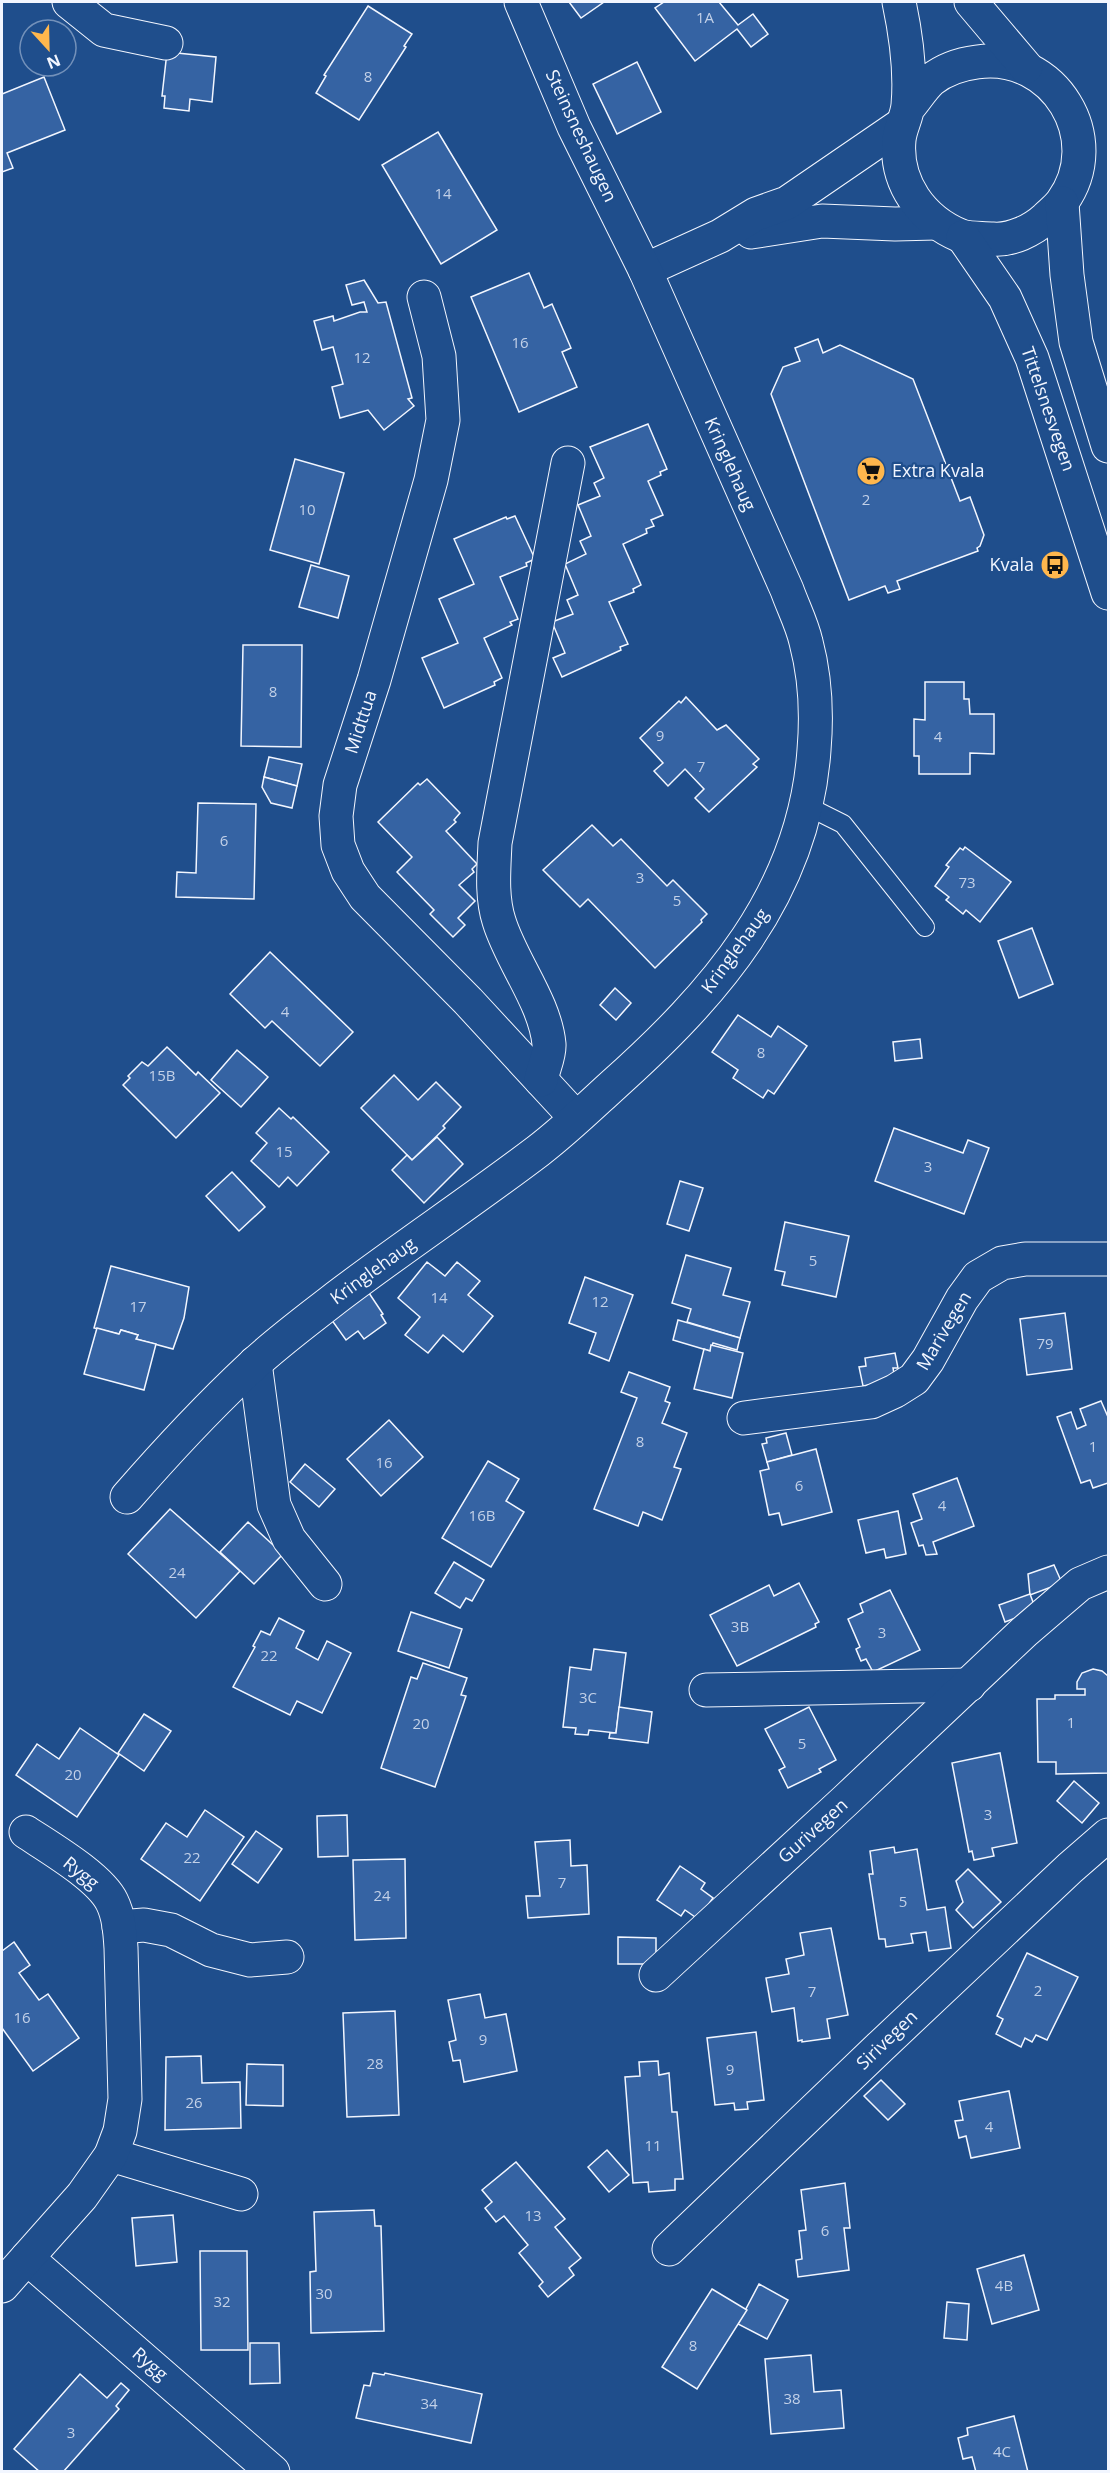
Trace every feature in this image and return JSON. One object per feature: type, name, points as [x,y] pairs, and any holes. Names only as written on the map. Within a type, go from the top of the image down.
[{"type":"street","points":[[69,2],[104,30],[166,43]]},
{"type":"street","name":"Steinsneshaugen","points":[[521,2],[574,127],[645,270]]},
{"type":"street","points":[[899,2],[906,36],[905,116],[898,142],[903,178],[916,204],[950,230]]},
{"type":"street","points":[[720,236],[822,221],[895,224],[950,230],[1000,240],[1035,228],[1062,203],[1076,174],[1079,142],[1071,111],[1052,85],[1026,67],[970,2]]},
{"type":"street","points":[[645,270],[720,236],[756,214],[795,198],[905,116],[931,80],[959,64],[994,59],[1026,67]]},
{"type":"street","points":[[1062,203],[1067,275],[1076,342],[1108,446]]},
{"type":"street","name":"Tittelsnesvegen","points":[[950,230],[1005,298],[1032,358],[1108,593]]},
{"type":"street","name":"Kringlehaug","points":[[127,1497],[181,1435],[255,1363],[338,1296],[541,1149],[656,1047],[710,987],[754,930],[776,891],[796,847],[807,806],[816,728],[806,641],[787,590],[645,270]]},
{"type":"street","name":"Midttua","points":[[424,297],[439,356],[443,420],[431,480],[374,680],[340,785],[336,816],[338,845],[348,871],[365,897],[468,1001],[576,1118]]},
{"type":"street","points":[[541,1080],[549,1045],[542,1014],[512,954],[498,919],[494,889],[495,843],[568,464]]},
{"type":"street","name":"Marivegen","points":[[744,1418],[871,1402],[895,1391],[914,1379],[928,1360],[962,1299],[978,1276],[1002,1263],[1025,1259],[1108,1258]]},
{"type":"street","points":[[255,1363],[274,1505],[289,1539],[308,1566],[325,1584]]},
{"type":"street","name":"Gurivegen","points":[[656,1975],[1024,1632],[1080,1584],[1108,1572]]},
{"type":"street","points":[[706,1690],[969,1684]]},
{"type":"street","name":"Rygg","points":[[2,2286],[82,2196],[111,2155],[120,2131],[125,2099],[119,1927],[112,1902],[96,1882],[26,1832]]},
{"type":"street","name":"Sirivegen","points":[[669,2249],[914,2014],[1108,1834]]},
{"type":"street","points":[[119,1927],[144,1925],[171,1930],[211,1950],[250,1960],[287,1957]]},
{"type":"street","points":[[111,2155],[241,2194]]},
{"type":"street","name":"Rygg","points":[[27,2258],[273,2472]]},
{"type":"lane","points":[[807,806],[843,824],[926,927]]},
{"type":"building","points":[[569,2],[604,2],[581,18]]},
{"type":"building","points":[[664,2],[719,2],[738,25],[753,14],[768,34],[751,47],[737,29],[695,61],[655,8]]},
{"type":"building","points":[[368,6],[412,34],[359,120],[316,93],[326,76],[324,75]]},
{"type":"building","points":[[167,52],[216,57],[212,102],[190,99],[189,111],[164,108],[165,96],[162,96]]},
{"type":"building","points":[[637,62],[661,112],[617,134],[593,84]]},
{"type":"building","points":[[44,78],[65,130],[7,153],[13,168],[2,172],[2,94]]},
{"type":"building","points":[[438,132],[497,230],[441,264],[382,165]]},
{"type":"building","points":[[529,273],[544,308],[552,304],[571,348],[562,352],[577,387],[519,412],[471,297]]},
{"type":"building","points":[[364,280],[378,303],[386,302],[412,398],[408,399],[414,406],[384,430],[368,410],[340,418],[332,387],[343,384],[333,347],[322,350],[314,321],[333,316],[334,321],[360,312],[367,312],[364,302],[352,305],[346,285]]},
{"type":"building","points":[[818,339],[823,353],[840,345],[913,379],[960,501],[970,497],[984,535],[977,548],[978,551],[897,581],[900,589],[888,593],[885,586],[849,600],[771,394],[783,367],[800,361],[795,348]]},
{"type":"building","points":[[648,424],[667,469],[660,472],[661,475],[648,481],[663,515],[651,520],[654,526],[646,529],[647,533],[623,544],[641,585],[633,589],[634,592],[609,602],[628,644],[620,647],[621,650],[562,677],[553,658],[565,653],[552,622],[573,614],[567,600],[578,595],[565,564],[586,554],[580,541],[591,536],[578,505],[600,496],[594,483],[604,478],[590,447]]},
{"type":"building","points":[[295,459],[344,473],[319,564],[270,550]]},
{"type":"building","points":[[515,516],[535,559],[526,563],[527,566],[500,577],[518,619],[510,622],[512,625],[484,638],[502,678],[494,682],[495,685],[444,708],[422,658],[458,643],[439,599],[474,584],[454,539],[506,517],[507,519]]},
{"type":"building","points":[[311,565],[349,576],[338,618],[299,607]]},
{"type":"building","points":[[243,645],[302,645],[301,747],[241,746]]},
{"type":"building","points":[[925,682],[964,682],[964,699],[969,699],[970,714],[994,714],[994,754],[970,753],[970,774],[919,774],[919,756],[914,756],[914,719],[925,720]]},
{"type":"building","points":[[686,697],[717,730],[726,725],[759,759],[753,764],[757,767],[709,812],[695,798],[704,789],[685,769],[668,786],[654,771],[663,763],[640,738]]},
{"type":"building","points":[[269,757],[302,764],[297,786],[264,777]]},
{"type":"building","points":[[264,777],[297,786],[292,808],[271,803],[262,787]]},
{"type":"building","points":[[427,779],[460,813],[454,820],[456,822],[446,831],[477,864],[472,869],[474,872],[459,885],[475,901],[458,918],[465,925],[453,937],[430,914],[434,910],[397,872],[412,857],[378,822],[418,783],[420,785]]},
{"type":"building","points":[[198,803],[256,804],[254,899],[176,897],[177,872],[196,873]]},
{"type":"building","points":[[592,825],[613,846],[621,839],[667,886],[673,880],[707,914],[701,920],[702,922],[655,968],[588,899],[580,907],[543,870]]},
{"type":"building","points":[[965,847],[1011,882],[980,922],[966,910],[963,914],[946,900],[949,897],[935,886],[949,867],[946,865],[960,848],[963,850]]},
{"type":"building","points":[[1032,928],[1053,984],[1019,998],[998,941]]},
{"type":"building","points":[[270,952],[353,1032],[320,1066],[272,1021],[265,1028],[230,994]]},
{"type":"building","points":[[615,988],[631,1003],[616,1020],[600,1005]]},
{"type":"building","points":[[738,1015],[771,1037],[778,1026],[807,1046],[774,1094],[768,1090],[763,1098],[733,1078],[738,1070],[712,1052]]},
{"type":"building","points":[[920,1039],[922,1058],[895,1061],[893,1042]]},
{"type":"building","points":[[167,1047],[196,1075],[198,1072],[220,1093],[176,1138],[123,1085],[130,1078],[128,1076],[142,1062],[148,1066]]},
{"type":"building","points":[[237,1050],[268,1077],[241,1107],[211,1080]]},
{"type":"building","points":[[394,1075],[418,1100],[436,1082],[461,1107],[443,1126],[445,1128],[412,1160],[361,1108]]},
{"type":"building","points":[[279,1108],[291,1119],[293,1117],[329,1152],[297,1186],[288,1177],[279,1187],[251,1161],[267,1143],[256,1133]]},
{"type":"building","points":[[894,1128],[963,1153],[968,1140],[989,1148],[964,1214],[875,1181]]},
{"type":"building","points":[[437,1137],[463,1164],[424,1203],[392,1170],[407,1155],[412,1160]]},
{"type":"building","points":[[232,1172],[265,1207],[239,1231],[206,1196]]},
{"type":"building","points":[[680,1181],[703,1188],[689,1231],[667,1224]]},
{"type":"building","points":[[785,1222],[849,1236],[836,1297],[782,1285],[785,1272],[775,1270]]},
{"type":"building","points":[[686,1255],[731,1268],[723,1295],[750,1302],[740,1338],[687,1322],[691,1309],[672,1303]]},
{"type":"building","points":[[427,1262],[445,1276],[457,1262],[480,1281],[468,1295],[493,1316],[463,1352],[443,1335],[428,1353],[405,1335],[420,1317],[398,1298]]},
{"type":"building","points":[[111,1266],[189,1287],[184,1318],[173,1349],[136,1339],[138,1335],[121,1330],[119,1334],[94,1328]]},
{"type":"building","points":[[585,1277],[633,1295],[609,1361],[589,1353],[596,1333],[569,1323]]},
{"type":"building","points":[[369,1293],[383,1314],[381,1315],[386,1323],[364,1339],[358,1331],[346,1340],[331,1319]]},
{"type":"building","points":[[1065,1313],[1072,1369],[1027,1375],[1020,1319]]},
{"type":"building","points":[[678,1320],[740,1338],[737,1350],[713,1343],[710,1351],[673,1340]]},
{"type":"building","points":[[97,1328],[119,1334],[121,1330],[138,1335],[136,1339],[156,1344],[144,1390],[84,1374]]},
{"type":"building","points":[[711,1345],[743,1353],[732,1398],[694,1389],[704,1349],[710,1351]]},
{"type":"building","points":[[895,1353],[898,1368],[893,1368],[895,1380],[863,1386],[859,1367],[866,1366],[865,1358]]},
{"type":"building","points":[[629,1372],[670,1387],[665,1401],[670,1403],[662,1423],[687,1433],[674,1467],[681,1469],[662,1520],[643,1512],[638,1526],[594,1509],[637,1398],[621,1392]]},
{"type":"building","points":[[1101,1401],[1108,1417],[1108,1483],[1093,1488],[1090,1480],[1081,1483],[1057,1417],[1071,1412],[1077,1429],[1086,1425],[1080,1409]]},
{"type":"building","points":[[389,1420],[423,1457],[381,1496],[347,1459]]},
{"type":"building","points":[[786,1433],[792,1455],[767,1462],[762,1444],[767,1443],[766,1438]]},
{"type":"building","points":[[816,1449],[832,1512],[782,1525],[779,1513],[769,1515],[760,1471],[769,1469],[767,1462]]},
{"type":"building","points":[[488,1461],[519,1479],[506,1501],[524,1512],[491,1567],[442,1538]]},
{"type":"building","points":[[305,1464],[335,1489],[319,1507],[290,1482]]},
{"type":"building","points":[[957,1478],[974,1526],[933,1542],[937,1554],[926,1555],[923,1545],[919,1546],[911,1523],[922,1519],[913,1494]]},
{"type":"building","points":[[170,1509],[240,1571],[196,1618],[128,1554]]},
{"type":"building","points":[[898,1511],[906,1554],[886,1558],[884,1549],[866,1553],[858,1520]]},
{"type":"building","points":[[248,1522],[283,1554],[254,1584],[220,1552]]},
{"type":"building","points":[[454,1562],[484,1580],[472,1601],[466,1598],[460,1608],[435,1593]]},
{"type":"building","points":[[1054,1565],[1062,1583],[1030,1595],[1028,1574]]},
{"type":"building","points":[[799,1583],[819,1622],[815,1624],[816,1627],[737,1666],[710,1615],[769,1585],[774,1596]]},
{"type":"building","points":[[890,1590],[920,1650],[873,1672],[866,1659],[861,1661],[856,1649],[860,1647],[848,1619],[863,1612],[860,1604]]},
{"type":"building","points":[[1030,1594],[1036,1610],[1005,1622],[999,1605]]},
{"type":"building","points":[[411,1612],[462,1629],[449,1668],[398,1651]]},
{"type":"building","points":[[279,1618],[304,1631],[296,1648],[318,1660],[327,1641],[351,1653],[322,1713],[297,1701],[290,1715],[233,1687],[261,1631],[270,1635]]},
{"type":"building","points":[[594,1649],[626,1653],[616,1733],[589,1730],[588,1735],[575,1734],[576,1728],[563,1727],[570,1667],[591,1670]]},
{"type":"building","points":[[423,1663],[467,1678],[461,1695],[466,1696],[435,1787],[381,1768],[411,1677],[417,1679]]},
{"type":"building","points":[[1093,1669],[1102,1671],[1108,1676],[1108,1773],[1056,1774],[1056,1762],[1038,1762],[1037,1699],[1055,1699],[1055,1695],[1085,1695],[1085,1689],[1077,1689],[1077,1682],[1082,1673]]},
{"type":"building","points":[[619,1707],[652,1712],[648,1743],[609,1738],[610,1733],[616,1733]]},
{"type":"building","points":[[809,1707],[836,1760],[819,1769],[821,1772],[788,1788],[779,1770],[785,1767],[765,1729]]},
{"type":"building","points":[[144,1714],[171,1731],[144,1771],[118,1753]]},
{"type":"building","points":[[80,1728],[119,1755],[77,1817],[16,1775],[37,1744],[59,1759]]},
{"type":"building","points":[[1000,1753],[1017,1843],[992,1848],[994,1856],[974,1860],[972,1851],[969,1852],[952,1763]]},
{"type":"building","points":[[1074,1781],[1099,1803],[1082,1823],[1057,1801]]},
{"type":"building","points":[[205,1810],[244,1837],[200,1901],[141,1859],[166,1823],[187,1837]]},
{"type":"building","points":[[347,1815],[348,1856],[318,1857],[317,1816]]},
{"type":"building","points":[[256,1831],[282,1849],[258,1883],[232,1864]]},
{"type":"building","points":[[570,1840],[571,1866],[587,1865],[589,1914],[528,1918],[526,1896],[540,1896],[535,1842]]},
{"type":"building","points":[[894,1847],[895,1853],[917,1849],[927,1910],[945,1907],[951,1948],[929,1951],[926,1932],[911,1934],[913,1943],[886,1947],[885,1939],[879,1939],[869,1874],[873,1874],[870,1851]]},
{"type":"building","points":[[405,1859],[406,1938],[355,1940],[353,1860]]},
{"type":"building","points":[[680,1866],[705,1883],[701,1889],[713,1898],[698,1919],[685,1910],[681,1916],[657,1900]]},
{"type":"building","points":[[968,1869],[1001,1902],[973,1928],[956,1910],[963,1902],[956,1881]]},
{"type":"building","points":[[831,1928],[848,2015],[827,2019],[830,2038],[798,2041],[794,2008],[772,2012],[766,1978],[789,1974],[786,1959],[804,1955],[800,1933]]},
{"type":"building","points":[[618,1937],[656,1938],[656,1964],[618,1964]]},
{"type":"building","points":[[14,1942],[30,1965],[19,1973],[39,2000],[48,1994],[79,2038],[33,2071],[2,2028],[2,1951]]},
{"type":"building","points":[[1027,1953],[1078,1977],[1047,2040],[1036,2035],[1032,2042],[1025,2038],[1021,2047],[996,2034],[1003,2019],[997,2016]]},
{"type":"building","points":[[480,1994],[485,2018],[506,2014],[517,2071],[464,2082],[460,2060],[453,2061],[449,2042],[456,2040],[448,2000]]},
{"type":"building","points":[[395,2011],[399,2115],[347,2117],[343,2013]]},
{"type":"building","points":[[756,2032],[764,2100],[747,2102],[748,2109],[735,2110],[734,2103],[715,2105],[707,2038]]},
{"type":"building","points":[[201,2056],[202,2083],[240,2082],[241,2128],[165,2130],[166,2057]]},
{"type":"building","points":[[658,2061],[659,2075],[669,2073],[672,2112],[677,2112],[683,2179],[675,2179],[675,2190],[649,2192],[648,2182],[633,2183],[625,2077],[640,2076],[639,2062]]},
{"type":"building","points":[[247,2064],[283,2065],[283,2106],[246,2105]]},
{"type":"building","points":[[881,2080],[905,2104],[888,2120],[864,2096]]},
{"type":"building","points":[[1009,2091],[1020,2148],[971,2158],[966,2136],[959,2138],[955,2121],[963,2120],[959,2101]]},
{"type":"building","points":[[607,2150],[629,2175],[609,2192],[588,2167]]},
{"type":"building","points":[[516,2162],[565,2219],[555,2227],[581,2258],[569,2268],[574,2275],[548,2297],[539,2286],[543,2282],[519,2253],[528,2245],[504,2216],[496,2222],[485,2208],[492,2202],[482,2190]]},
{"type":"building","points":[[845,2183],[850,2228],[844,2228],[849,2270],[798,2277],[796,2260],[802,2259],[799,2231],[806,2230],[801,2190]]},
{"type":"building","points":[[374,2210],[375,2226],[381,2226],[384,2331],[311,2333],[310,2272],[316,2271],[314,2212]]},
{"type":"building","points":[[173,2215],[177,2262],[136,2266],[132,2218]]},
{"type":"building","points":[[200,2251],[247,2251],[248,2350],[201,2350]]},
{"type":"building","points":[[1024,2255],[1039,2310],[992,2324],[977,2269]]},
{"type":"building","points":[[759,2284],[788,2300],[767,2339],[738,2324]]},
{"type":"building","points":[[712,2289],[747,2310],[697,2389],[662,2367]]},
{"type":"building","points":[[947,2302],[969,2304],[967,2340],[944,2338]]},
{"type":"building","points":[[250,2343],[279,2343],[280,2383],[250,2384]]},
{"type":"building","points":[[811,2355],[814,2392],[841,2390],[844,2428],[771,2434],[765,2359]]},
{"type":"building","points":[[373,2373],[384,2375],[385,2373],[482,2394],[471,2443],[356,2418],[364,2385],[370,2386]]},
{"type":"building","points":[[80,2374],[107,2398],[121,2383],[129,2390],[116,2406],[119,2409],[63,2472],[40,2472],[14,2449]]},
{"type":"building","points":[[1014,2416],[1028,2472],[976,2472],[972,2457],[963,2459],[958,2438],[968,2435],[967,2428]]},
{"type":"place","name":"Extra Kvala","points":[[871,471]]},
{"type":"place","name":"Kvala","points":[[1055,565]]}]
